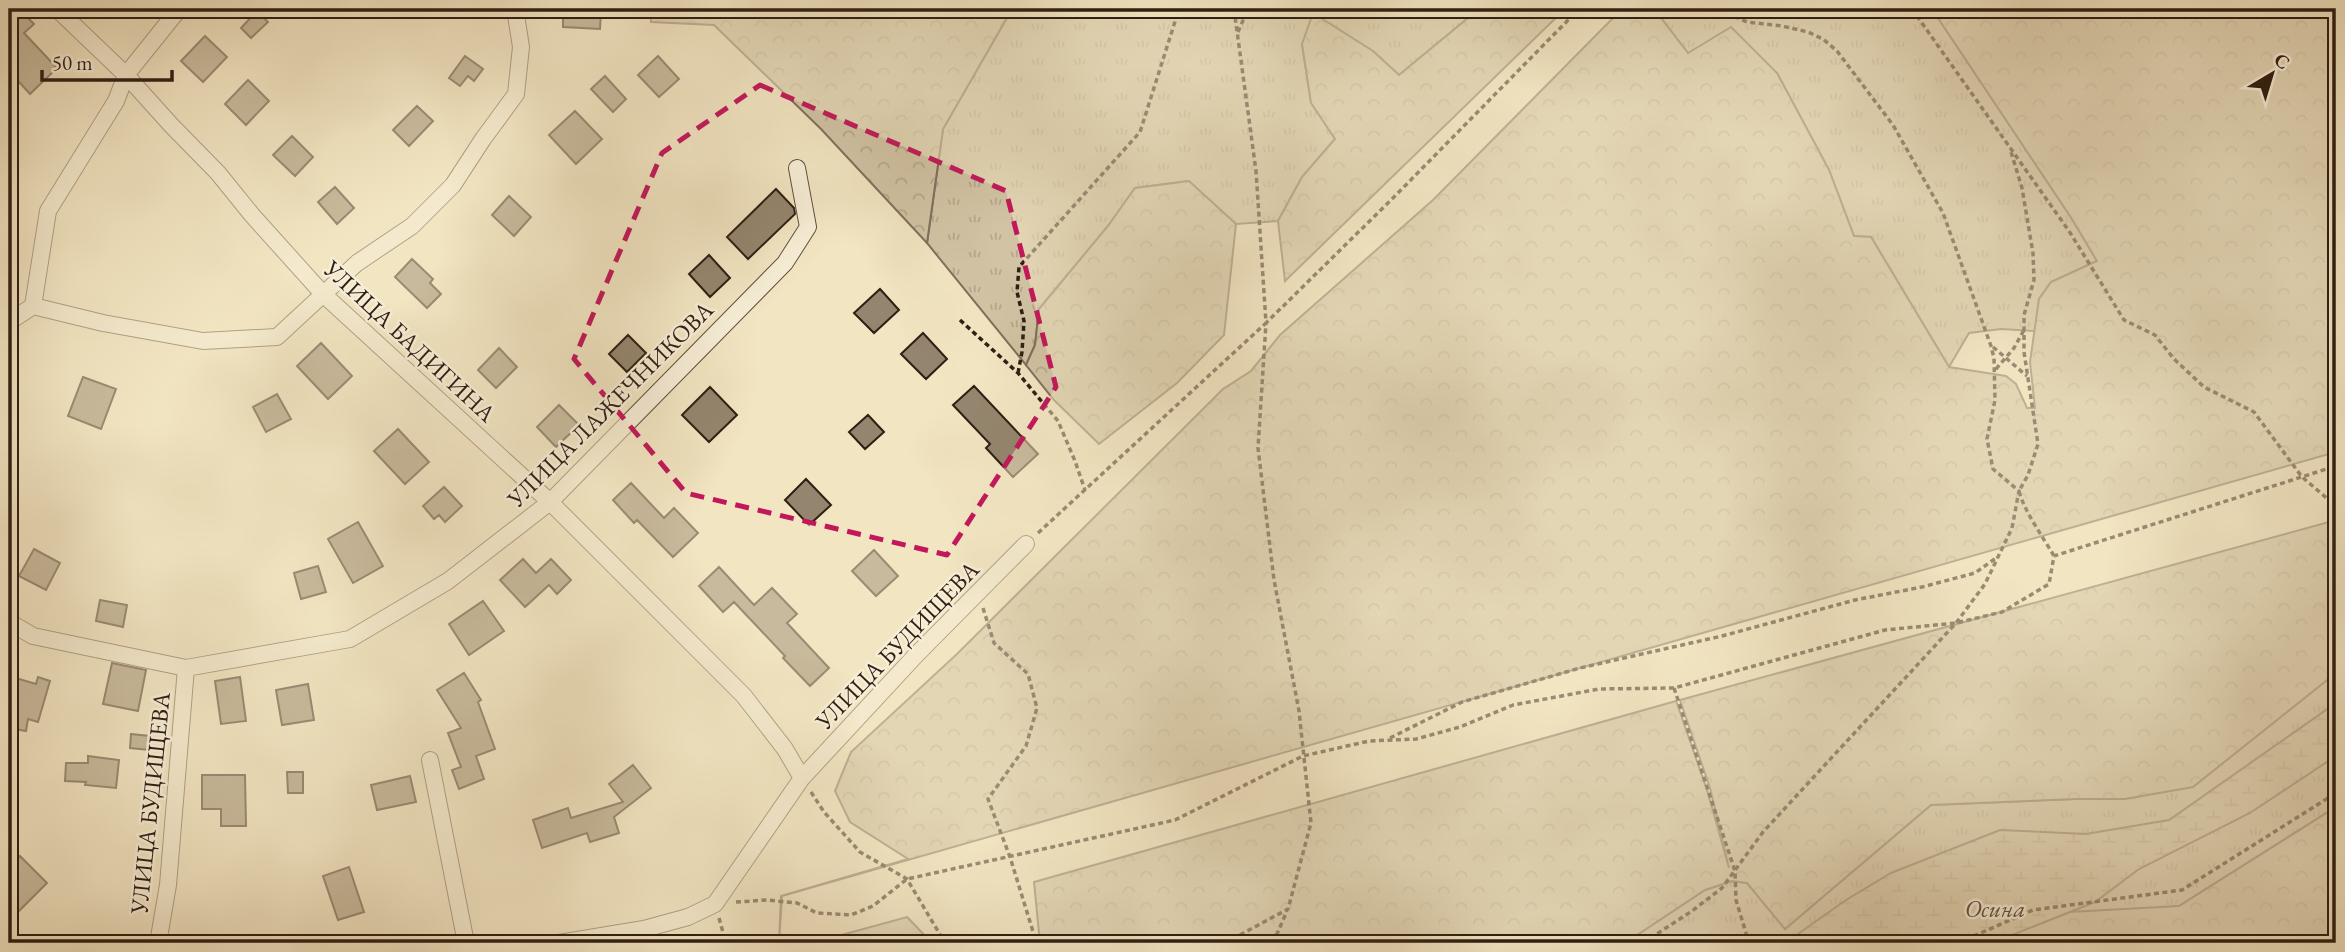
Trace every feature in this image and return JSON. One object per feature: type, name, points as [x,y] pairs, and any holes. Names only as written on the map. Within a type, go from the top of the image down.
[{"type":"street","name":"УЛИЦА БАДИГИНА","points":[[57,9],[125,75],[218,173],[251,215],[323,294],[551,502],[744,696],[785,749],[802,778]]},
{"type":"street","points":[[9,322],[33,306],[48,211],[116,101],[125,75],[180,9]]},
{"type":"street","points":[[33,306],[103,323],[203,341],[277,337],[357,263],[412,226],[453,185],[516,94],[521,47],[514,9]]},
{"type":"street","name":"УЛИЦА ЛАЖЕЧНИКОВА","points":[[9,622],[33,636],[186,668],[350,639],[448,581],[551,502],[785,263],[808,227],[797,168]]},
{"type":"street","name":"УЛИЦА БУДИЩЕВА","points":[[715,904],[802,778],[917,654],[1026,544]]},
{"type":"street","name":"УЛИЦА БУДИЩЕВА","points":[[158,943],[168,885],[186,668]]},
{"type":"street","points":[[430,760],[466,943]]},
{"type":"street","points":[[559,943],[643,929],[688,917],[715,904]]},
{"type":"path","points":[[1018,373],[1024,321],[1017,292],[1019,267],[1140,132],[1179,9]]},
{"type":"path","points":[[1234,9],[1256,171],[1266,323],[1258,448],[1274,580],[1298,711],[1311,823],[1288,909],[1273,943]]},
{"type":"path","points":[[1237,34],[1248,9]]},
{"type":"path","points":[[1026,544],[1266,323],[1579,9]]},
{"type":"path","points":[[726,943],[715,904],[767,900],[797,902],[817,913],[851,915],[873,906],[907,879],[1175,820],[1303,756],[1370,741],[1416,739],[1460,727],[1513,705],[1599,689],[1674,688],[1885,629],[1956,622],[2002,612],[2049,584],[2054,556],[2029,512],[2022,505],[2019,491],[1993,468],[1987,439],[1995,401],[1991,346],[1943,213],[1894,125],[1837,51],[1823,39],[1783,26],[1747,22],[1726,9]]},
{"type":"path","points":[[1912,9],[2069,231],[2124,320],[2155,335],[2174,359],[2204,387],[2254,412],[2302,477],[2336,506]]},
{"type":"path","points":[[1643,943],[1722,888],[1763,832],[1956,622],[1985,584],[2012,528],[2019,491],[2028,475],[2038,444],[2024,352],[2024,315],[2034,280],[2033,253],[2022,188],[2009,146]]},
{"type":"path","points":[[960,320],[1018,373],[1058,421],[1085,490]]},
{"type":"path","points":[[1994,370],[2014,348],[2024,329]]},
{"type":"path","points":[[1991,346],[2027,377]]},
{"type":"path","points":[[2054,556],[2336,466]]},
{"type":"path","points":[[1386,740],[1461,702],[1580,668],[1975,573],[1998,557]]},
{"type":"path","points":[[978,594],[994,643],[1028,674],[1037,708],[1026,746],[989,799],[1010,857],[1033,941]]},
{"type":"path","points":[[1674,688],[1735,872],[1736,900],[1749,943]]},
{"type":"path","points":[[802,778],[824,812],[860,852],[907,879],[945,943]]},
{"type":"path","points":[[1958,943],[2033,910],[2182,890],[2336,793]]},
{"type":"path","points":[[1225,943],[1288,909]]},
{"type":"path","points":[[1101,938],[1104,943]]},
{"type":"highlighted area","points":[[760,85],[1006,191],[1056,387],[947,555],[686,493],[574,359],[662,153]]},
{"type":"green space","points":[[650,9],[1012,9],[943,129],[927,243],[821,129],[714,25],[651,22]]},
{"type":"green space","points":[[1012,9],[1479,9],[1399,75],[1373,51],[1302,44],[1311,102],[1335,139],[1302,177],[1278,221],[1236,224],[1188,181],[1135,188],[1108,226],[1039,309],[1035,345],[1026,365],[927,243],[943,129]]},
{"type":"green space","points":[[1479,9],[1565,9],[1285,281],[1278,221],[1302,177],[1335,139],[1311,103],[1302,44],[1313,13],[1373,51],[1399,75]]},
{"type":"green space","points":[[1626,9],[1654,9],[1688,53],[1731,27],[1777,73],[1829,170],[1854,236],[1871,237],[1949,367],[2006,376],[2016,384],[2027,408],[2035,408],[2030,362],[2039,299],[2051,282],[2097,261],[1932,9],[2336,9],[2336,452],[782,896],[779,943],[781,896],[908,859],[850,822],[835,791],[851,752],[957,654],[1223,389],[1251,371],[1280,335],[1433,200],[1611,20]]},
{"type":"green space","points":[[1654,9],[1932,9],[2097,261],[2051,282],[2039,299],[2035,331],[2001,329],[1969,333],[1949,367],[1871,237],[1854,236],[1829,170],[1777,73],[1688,53]]},
{"type":"green space","points":[[1189,181],[1236,224],[1224,335],[1177,383],[1099,444],[1054,400],[1026,365],[1035,345],[1039,309],[1108,226],[1135,188]]},
{"type":"green space","points":[[2336,520],[2336,673],[2193,787],[2125,799],[1931,805],[1785,929],[1747,883],[1732,881],[1705,890],[1625,943],[1040,943],[1034,882],[1676,701],[1707,790],[1729,868],[1710,788],[1680,700]]},
{"type":"green space","name":"Осина","points":[[2336,673],[2336,807],[2179,906],[1814,943],[1625,943],[1705,890],[1732,881],[1747,883],[1785,929],[1931,805],[2125,799]]},
{"type":"green space","name":"Осина","points":[[2336,703],[2336,756],[2250,813],[2139,869],[2095,902],[1992,943],[1774,943],[1788,941],[1846,900],[1891,873],[2000,830],[2086,834],[2169,820]]},
{"type":"green space","name":"Осина","points":[[2336,807],[2336,943],[1814,943],[2037,886],[2069,912],[2179,906]]},
{"type":"green space","points":[[907,917],[932,943],[812,943]]},
{"type":"building","points":[[9,9],[19,9],[34,24],[24,33],[57,68],[30,94],[9,71]]},
{"type":"building","points":[[563,9],[601,9],[600,29],[563,27]]},
{"type":"building","points":[[257,11],[268,22],[251,38],[241,28]]},
{"type":"building","points":[[205,36],[227,57],[203,82],[181,61]]},
{"type":"building","points":[[465,56],[483,69],[474,81],[468,76],[460,86],[449,78]]},
{"type":"building","points":[[658,56],[679,79],[659,97],[638,75]]},
{"type":"building","points":[[605,76],[626,99],[613,112],[591,89]]},
{"type":"building","points":[[248,80],[269,101],[246,125],[225,104]]},
{"type":"building","points":[[417,106],[433,121],[409,146],[393,130]]},
{"type":"building","points":[[575,111],[602,139],[576,164],[549,135]]},
{"type":"building","points":[[292,136],[313,157],[295,176],[273,155]]},
{"type":"building","points":[[335,187],[354,208],[337,224],[318,202]]},
{"type":"building","points":[[776,189],[794,208],[795,214],[748,259],[727,237]]},
{"type":"building","points":[[509,196],[531,217],[514,236],[492,215]]},
{"type":"building","points":[[709,255],[730,278],[710,297],[689,274]]},
{"type":"building","points":[[412,259],[433,279],[430,283],[441,294],[427,308],[395,277]]},
{"type":"building","points":[[880,289],[899,310],[874,333],[854,313]]},
{"type":"building","points":[[923,333],[947,359],[926,379],[901,354]]},
{"type":"building","points":[[628,335],[646,353],[627,372],[609,354]]},
{"type":"building","points":[[321,343],[352,376],[328,399],[297,366]]},
{"type":"building","points":[[499,348],[517,367],[496,388],[478,370]]},
{"type":"building","points":[[83,377],[116,389],[101,429],[68,416]]},
{"type":"building","points":[[974,386],[1038,454],[1013,477],[986,448],[990,444],[953,405]]},
{"type":"building","points":[[710,387],[737,415],[709,442],[682,415]]},
{"type":"building","points":[[277,394],[291,419],[266,432],[253,407]]},
{"type":"building","points":[[559,405],[579,425],[556,447],[537,427]]},
{"type":"building","points":[[868,415],[884,432],[865,449],[849,432]]},
{"type":"building","points":[[398,429],[429,462],[405,484],[374,451]]},
{"type":"building","points":[[806,479],[831,505],[809,525],[785,500]]},
{"type":"building","points":[[631,483],[664,518],[674,508],[698,533],[673,557],[637,520],[634,523],[613,500]]},
{"type":"building","points":[[444,487],[462,506],[445,522],[439,515],[434,519],[423,506]]},
{"type":"building","points":[[358,522],[383,566],[353,583],[328,539]]},
{"type":"building","points":[[34,549],[60,563],[46,590],[19,576]]},
{"type":"building","points":[[874,550],[898,576],[876,596],[852,571]]},
{"type":"building","points":[[523,559],[536,573],[551,559],[571,580],[557,594],[549,585],[525,607],[500,580]]},
{"type":"building","points":[[318,566],[326,592],[301,599],[294,573]]},
{"type":"building","points":[[719,567],[754,605],[772,588],[797,614],[787,623],[829,668],[810,686],[734,602],[723,612],[699,586]]},
{"type":"building","points":[[100,600],[127,605],[123,627],[96,621]]},
{"type":"building","points":[[483,601],[504,631],[469,655],[449,624]]},
{"type":"building","points":[[112,663],[146,670],[138,711],[103,704]]},
{"type":"building","points":[[464,673],[481,700],[478,702],[495,749],[476,756],[484,779],[459,789],[452,770],[461,767],[448,733],[461,728],[437,690]]},
{"type":"building","points":[[9,676],[36,684],[38,677],[50,681],[38,722],[28,719],[26,731],[9,728]]},
{"type":"building","points":[[240,677],[246,721],[221,724],[215,681]]},
{"type":"building","points":[[308,684],[314,720],[282,725],[276,690]]},
{"type":"building","points":[[131,734],[150,736],[149,750],[130,748]]},
{"type":"building","points":[[88,756],[119,760],[116,788],[65,781],[66,763],[88,763]]},
{"type":"building","points":[[633,765],[651,788],[614,817],[619,833],[590,842],[587,833],[542,848],[533,820],[568,808],[571,818],[623,802],[609,784]]},
{"type":"building","points":[[287,772],[303,772],[303,793],[288,793]]},
{"type":"building","points":[[202,775],[245,775],[246,826],[221,826],[221,809],[202,809]]},
{"type":"building","points":[[410,776],[416,802],[377,810],[371,785]]},
{"type":"building","points":[[20,856],[47,883],[9,921],[9,867]]},
{"type":"building","points":[[349,867],[364,912],[338,920],[323,876]]}]
